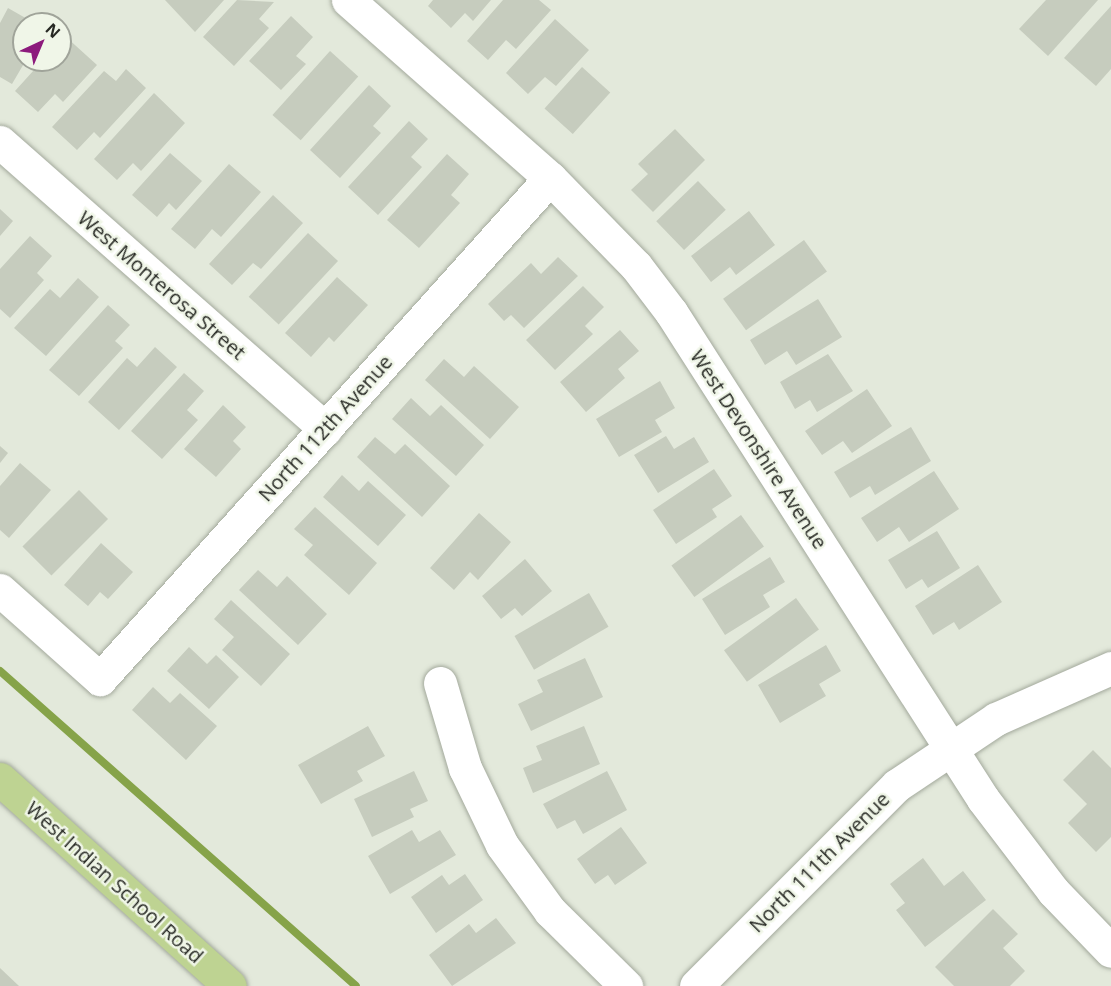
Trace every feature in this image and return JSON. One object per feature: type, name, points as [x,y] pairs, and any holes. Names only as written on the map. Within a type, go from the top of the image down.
[{"type":"main road","name":"West Indian School Road","points":[[0,778],[230,986]]},
{"type":"street","name":"West Devonshire Avenue","points":[[348,0],[550,178],[636,266],[670,312],[949,748],[1040,875],[1111,951]]},
{"type":"street","name":"West Monterosa Street","points":[[0,142],[325,429]]},
{"type":"street","name":"North 112th Avenue","points":[[0,590],[100,679],[550,178]]},
{"type":"street","name":"North 111th Avenue","points":[[696,986],[865,812],[949,748],[1035,698],[1111,668]]},
{"type":"street","points":[[440,683],[465,768],[502,845],[550,911],[626,986]]},
{"type":"building","points":[[165,0],[224,0],[195,32]]},
{"type":"building","points":[[237,0],[274,2],[259,19],[269,28],[234,66],[203,37]]},
{"type":"building","points":[[433,0],[491,0],[473,21],[465,13],[451,28],[428,6]]},
{"type":"building","points":[[503,0],[539,0],[551,10],[516,49],[506,40],[488,60],[467,41]]},
{"type":"building","points":[[1046,0],[1098,0],[1048,56],[1019,29]]},
{"type":"building","points":[[1111,6],[1111,69],[1096,86],[1064,58]]},
{"type":"building","points":[[8,8],[15,12],[12,12],[12,72],[19,72],[12,84],[0,77],[0,23]]},
{"type":"building","points":[[291,16],[313,37],[296,56],[306,64],[281,90],[249,61]]},
{"type":"building","points":[[555,19],[589,50],[556,86],[545,77],[528,94],[506,73]]},
{"type":"building","points":[[72,42],[97,65],[63,102],[55,94],[38,112],[15,91],[32,72],[72,72]]},
{"type":"building","points":[[330,51],[358,76],[301,140],[272,115]]},
{"type":"building","points":[[582,67],[610,92],[573,134],[545,109]]},
{"type":"building","points":[[126,69],[146,88],[100,138],[94,132],[77,150],[52,127],[104,71],[116,81]]},
{"type":"building","points":[[369,85],[391,106],[373,126],[381,133],[340,178],[310,150]]},
{"type":"building","points":[[154,93],[185,123],[141,171],[133,163],[117,180],[94,159]]},
{"type":"building","points":[[409,121],[428,139],[411,157],[422,167],[378,215],[348,187]]},
{"type":"building","points":[[675,129],[705,160],[653,212],[631,190],[648,174],[638,164]]},
{"type":"building","points":[[170,153],[202,181],[176,210],[169,203],[157,217],[132,195]]},
{"type":"building","points":[[447,154],[469,174],[451,195],[460,203],[419,248],[387,220]]},
{"type":"building","points":[[229,164],[261,192],[221,237],[212,229],[195,249],[171,229]]},
{"type":"building","points":[[698,181],[726,210],[684,250],[656,221]]},
{"type":"building","points":[[273,195],[303,223],[261,269],[253,263],[232,285],[209,264]]},
{"type":"building","points":[[0,209],[13,221],[0,236]]},
{"type":"building","points":[[749,211],[775,245],[736,275],[730,267],[711,282],[691,256]]},
{"type":"building","points":[[308,233],[338,261],[279,325],[249,297]]},
{"type":"building","points":[[30,236],[52,256],[37,273],[44,280],[10,318],[0,309],[0,269]]},
{"type":"building","points":[[804,240],[827,272],[746,330],[723,299]]},
{"type":"building","points":[[558,257],[578,276],[524,328],[511,315],[504,321],[488,304],[531,263],[541,274]]},
{"type":"building","points":[[337,277],[368,305],[334,342],[329,337],[311,357],[285,333]]},
{"type":"building","points":[[78,278],[99,297],[46,356],[14,328],[50,289],[60,298]]},
{"type":"building","points":[[583,286],[604,307],[585,326],[593,334],[555,370],[526,340]]},
{"type":"building","points":[[818,299],[842,337],[796,365],[787,351],[765,365],[750,340]]},
{"type":"building","points":[[108,305],[130,325],[115,341],[123,348],[79,396],[49,370]]},
{"type":"building","points":[[620,330],[639,351],[618,369],[625,378],[586,412],[560,382]]},
{"type":"building","points":[[155,347],[177,367],[119,430],[88,402],[127,358],[137,367]]},
{"type":"building","points":[[828,354],[853,391],[817,412],[810,400],[795,409],[780,382]]},
{"type":"building","points":[[444,359],[464,377],[474,366],[519,407],[490,439],[425,380]]},
{"type":"building","points":[[184,373],[204,391],[187,410],[198,420],[162,459],[131,431]]},
{"type":"building","points":[[660,381],[675,408],[655,420],[662,432],[619,457],[596,419]]},
{"type":"building","points":[[867,389],[892,426],[852,453],[843,441],[822,455],[805,431]]},
{"type":"building","points":[[411,398],[430,416],[441,405],[484,445],[456,476],[392,419]]},
{"type":"building","points":[[223,405],[246,427],[233,441],[241,449],[216,477],[184,449]]},
{"type":"building","points":[[911,427],[931,461],[875,495],[870,486],[850,498],[834,472]]},
{"type":"building","points":[[666,436],[674,449],[694,437],[709,462],[658,493],[634,455]]},
{"type":"building","points":[[375,437],[395,454],[405,444],[450,486],[422,517],[357,457]]},
{"type":"building","points":[[0,446],[8,453],[0,463]]},
{"type":"building","points":[[20,463],[51,490],[9,538],[0,530],[0,486]]},
{"type":"building","points":[[714,469],[732,496],[712,509],[717,517],[676,544],[653,510]]},
{"type":"building","points":[[934,471],[959,509],[909,542],[899,527],[877,542],[861,518]]},
{"type":"building","points":[[342,475],[359,491],[368,481],[406,515],[378,546],[323,497]]},
{"type":"building","points":[[79,490],[108,519],[51,576],[22,547]]},
{"type":"building","points":[[315,507],[377,563],[349,595],[304,555],[313,545],[294,529]]},
{"type":"building","points":[[479,513],[511,542],[478,580],[470,572],[454,590],[430,568]]},
{"type":"building","points":[[741,515],[764,547],[694,597],[671,566]]},
{"type":"building","points":[[937,531],[960,568],[928,588],[922,579],[906,589],[888,560]]},
{"type":"building","points":[[101,543],[133,572],[108,599],[100,592],[88,606],[64,585]]},
{"type":"building","points":[[770,557],[785,582],[763,595],[770,607],[725,635],[702,599]]},
{"type":"building","points":[[525,559],[552,591],[522,616],[515,608],[501,619],[482,596]]},
{"type":"building","points":[[978,565],[1002,602],[959,630],[954,622],[933,635],[915,606]]},
{"type":"building","points":[[258,570],[277,587],[287,576],[327,614],[298,645],[239,590]]},
{"type":"building","points":[[589,593],[608,627],[534,670],[515,636]]},
{"type":"building","points":[[796,598],[819,630],[747,682],[724,650]]},
{"type":"building","points":[[231,600],[290,654],[261,686],[222,650],[234,637],[214,619]]},
{"type":"building","points":[[826,645],[841,671],[819,684],[826,696],[780,723],[758,685]]},
{"type":"building","points":[[189,647],[207,664],[216,655],[239,677],[209,709],[167,671]]},
{"type":"building","points":[[585,658],[603,697],[531,731],[518,704],[543,692],[537,680]]},
{"type":"building","points":[[153,687],[170,703],[180,693],[217,726],[186,760],[132,710]]},
{"type":"building","points":[[368,726],[385,756],[357,771],[363,781],[321,804],[298,765]]},
{"type":"building","points":[[584,726],[600,764],[533,793],[523,768],[542,760],[536,746]]},
{"type":"building","points":[[1093,750],[1111,768],[1111,837],[1096,852],[1068,823],[1087,804],[1063,780]]},
{"type":"building","points":[[414,771],[428,801],[410,809],[414,817],[372,837],[354,799]]},
{"type":"building","points":[[607,771],[627,810],[583,834],[575,820],[557,829],[543,804]]},
{"type":"building","points":[[621,827],[647,863],[615,885],[608,875],[595,884],[577,859]]},
{"type":"building","points":[[412,830],[419,842],[440,830],[456,855],[390,894],[368,856]]},
{"type":"building","points":[[923,858],[944,886],[963,871],[986,900],[925,947],[896,910],[905,903],[890,884]]},
{"type":"building","points":[[465,874],[483,900],[436,933],[411,897],[442,875],[449,885]]},
{"type":"building","points":[[993,909],[1018,934],[1003,948],[1025,971],[1010,986],[954,986],[935,967]]},
{"type":"building","points":[[496,918],[516,943],[452,986],[429,955],[469,924],[476,933]]},
{"type":"building","points":[[0,968],[19,986],[0,986]]},
{"type":"waterway","points":[[0,671],[356,986]]}]
